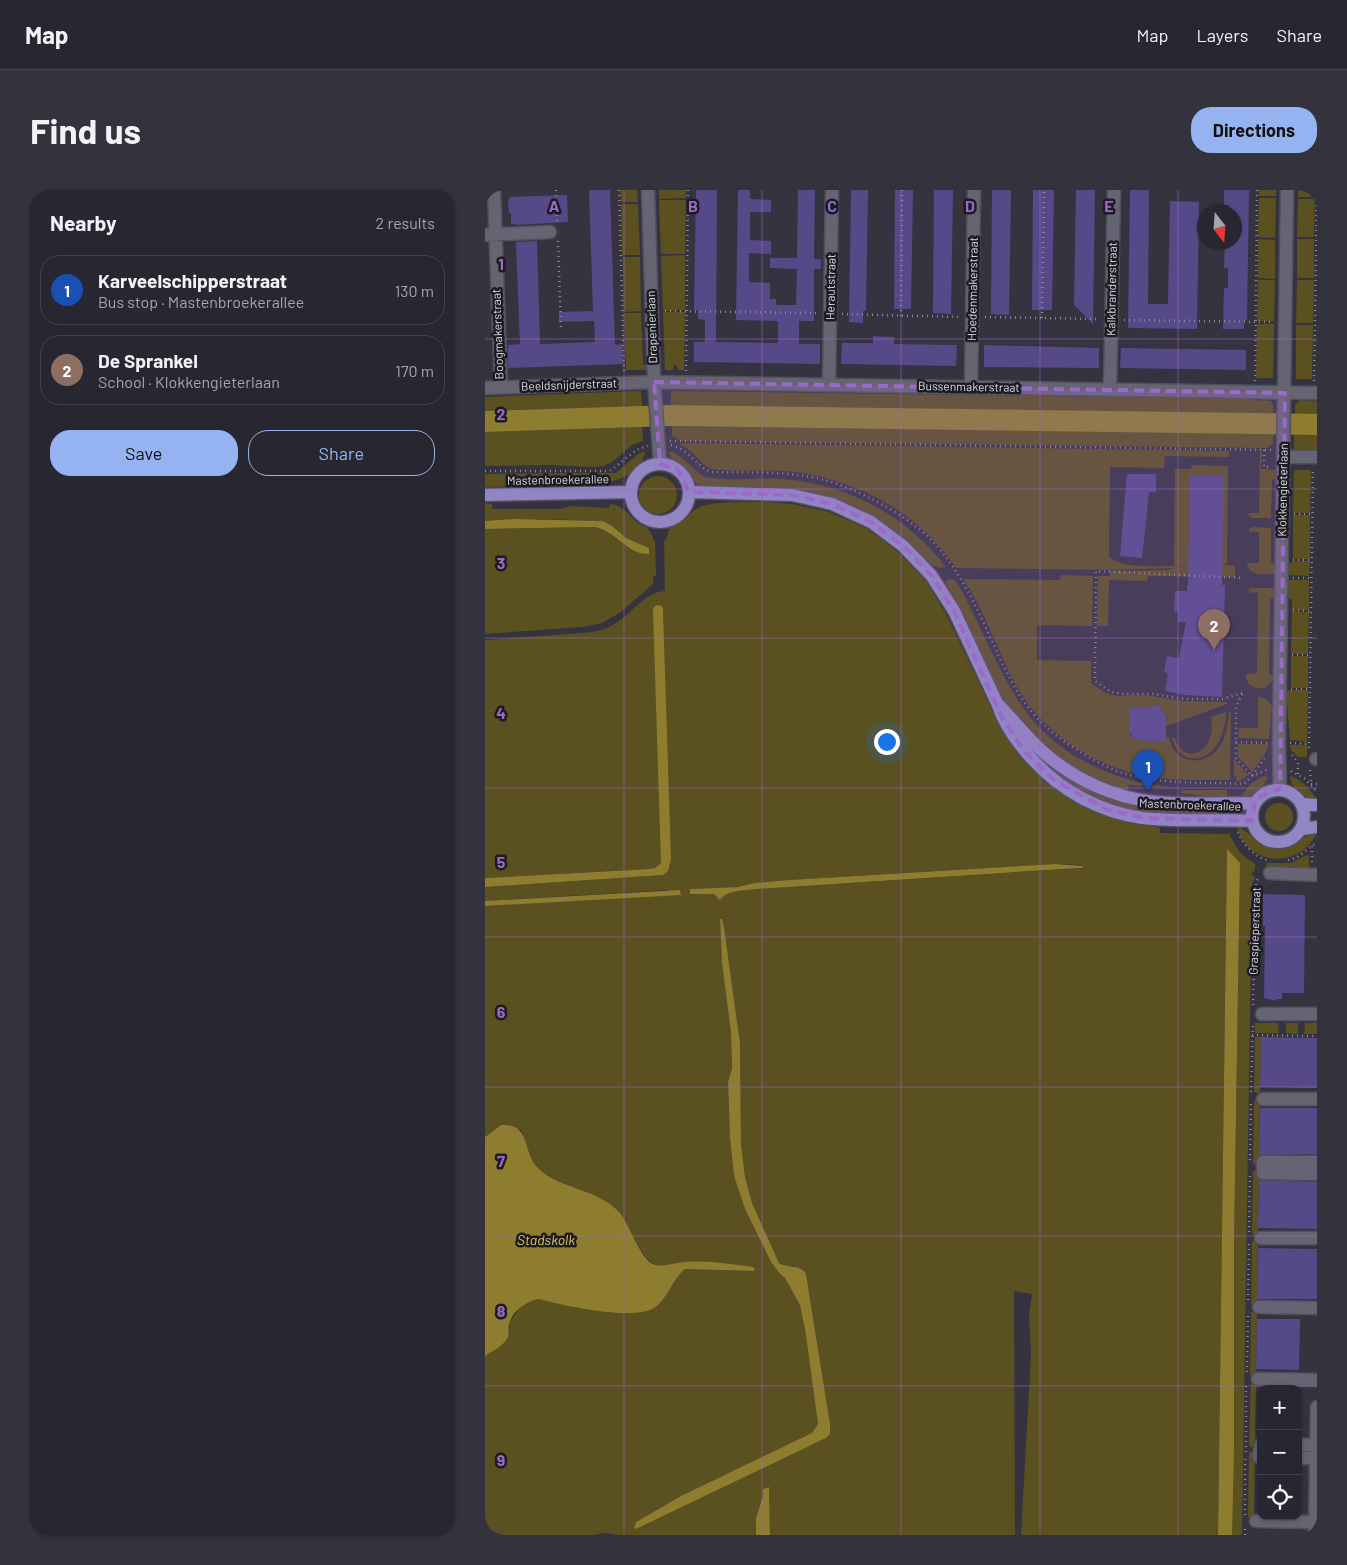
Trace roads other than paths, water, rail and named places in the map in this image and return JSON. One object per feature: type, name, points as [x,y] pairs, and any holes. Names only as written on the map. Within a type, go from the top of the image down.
[{"type":"main road","points":[[659,464],[669,465],[677,469],[688,484],[689,492],[685,509],[679,515],[664,522],[655,522],[640,515],[632,500],[631,492],[633,483],[643,469],[659,464]]},
{"type":"main road","name":"Mastenbroekerallee","points":[[485,495],[631,492]]},
{"type":"main road","name":"Mastenbroekerallee","points":[[689,492],[791,496],[832,504],[871,522],[903,546],[931,575],[954,611],[997,702],[1001,718],[1008,729],[1038,766],[1054,780],[1087,801],[1108,810],[1143,818],[1252,821]]},
{"type":"main road","name":"Mastenbroekerallee","points":[[997,702],[1027,737],[1043,752],[1061,766],[1099,787],[1137,799],[1155,802],[1255,804]]},
{"type":"main road","points":[[1280,789],[1297,797],[1303,804],[1305,821],[1296,836],[1289,841],[1279,843],[1262,837],[1252,821],[1252,812],[1255,804],[1266,793],[1280,789]]},
{"type":"main road","points":[[1303,804],[1317,805]]},
{"type":"main road","points":[[1302,828],[1317,827]]},
{"type":"street","name":"Boogmakerstraat","points":[[494,190],[490,235],[501,387]]},
{"type":"street","name":"Drapenierlaan","points":[[648,190],[654,382],[659,464]]},
{"type":"street","name":"Herautstraat","points":[[829,385],[832,190]]},
{"type":"street","name":"Hoedenmakerstraat","points":[[971,387],[974,190]]},
{"type":"street","name":"Kalkbranderstraat","points":[[1110,388],[1114,190]]},
{"type":"street","name":"Klokkengieterlaan","points":[[1280,789],[1287,190]]},
{"type":"street","points":[[490,235],[555,230]]},
{"type":"street","name":"Bussenmakerstraat","points":[[654,382],[1110,388],[1255,392],[1285,398],[1316,393]]},
{"type":"street","name":"Beeldsnijderstraat","points":[[485,388],[654,382]]},
{"type":"street","points":[[1283,451],[1315,457]]},
{"type":"street","name":"Graspieperstraat","points":[[1270,866],[1315,875]]},
{"type":"street","points":[[1256,1016],[1317,1014]]},
{"type":"street","points":[[1263,1099],[1317,1100]]},
{"type":"street","points":[[1317,1162],[1263,1162],[1263,1173],[1317,1174]]},
{"type":"street","points":[[1261,1238],[1317,1238]]},
{"type":"street","points":[[1259,1307],[1317,1308]]},
{"type":"street","points":[[1259,1379],[1317,1380]]},
{"type":"street","points":[[1315,1535],[1317,1407]]},
{"type":"street","points":[[1302,1446],[1317,1451]]},
{"type":"street","points":[[1302,1457],[1317,1451]]},
{"type":"street","points":[[1256,1521],[1316,1522]]},
{"type":"water","points":[[671,405],[1317,414],[1317,435],[672,426],[485,432],[485,411]]},
{"type":"water","points":[[515,519],[603,521],[626,538],[649,548],[649,554],[634,551],[608,533],[594,527],[485,529],[485,521]]},
{"type":"water","points":[[657,605],[662,606],[663,609],[671,859],[668,871],[663,875],[485,887],[485,878],[650,869],[655,868],[661,863],[653,610]]},
{"type":"water","points":[[1227,849],[1240,863],[1234,1242],[1234,1448],[1232,1535],[1218,1535]]},
{"type":"water","points":[[1055,864],[1083,866],[1082,868],[742,890],[727,894],[720,900],[714,894],[690,894],[690,889],[738,887],[755,883],[789,880]]},
{"type":"water","points":[[680,890],[681,895],[485,906],[485,901]]},
{"type":"water","points":[[720,919],[722,919],[724,927],[740,1043],[741,1143],[745,1177],[752,1203],[779,1263],[800,1268],[806,1274],[830,1434],[826,1438],[636,1529],[634,1528],[636,1522],[681,1496],[812,1433],[818,1424],[800,1305],[785,1278],[771,1262],[745,1209],[734,1176],[730,1138],[728,1082],[732,1068],[731,1033],[722,963]]},
{"type":"water","name":"Stadskolk","points":[[501,1125],[511,1126],[522,1134],[533,1162],[548,1176],[601,1198],[619,1212],[642,1253],[651,1263],[661,1265],[686,1262],[715,1262],[753,1267],[754,1271],[685,1269],[677,1277],[657,1306],[647,1311],[634,1313],[599,1311],[538,1299],[533,1300],[517,1311],[511,1319],[505,1342],[485,1356],[485,1137]]},
{"type":"water","points":[[769,1487],[770,1535],[756,1535],[756,1518],[763,1496],[763,1489]]},
{"type":"place","name":"De Sprankel","points":[[1214,650]]},
{"type":"place","name":"Karveelschipperstraat","points":[[1148,791]]}]
